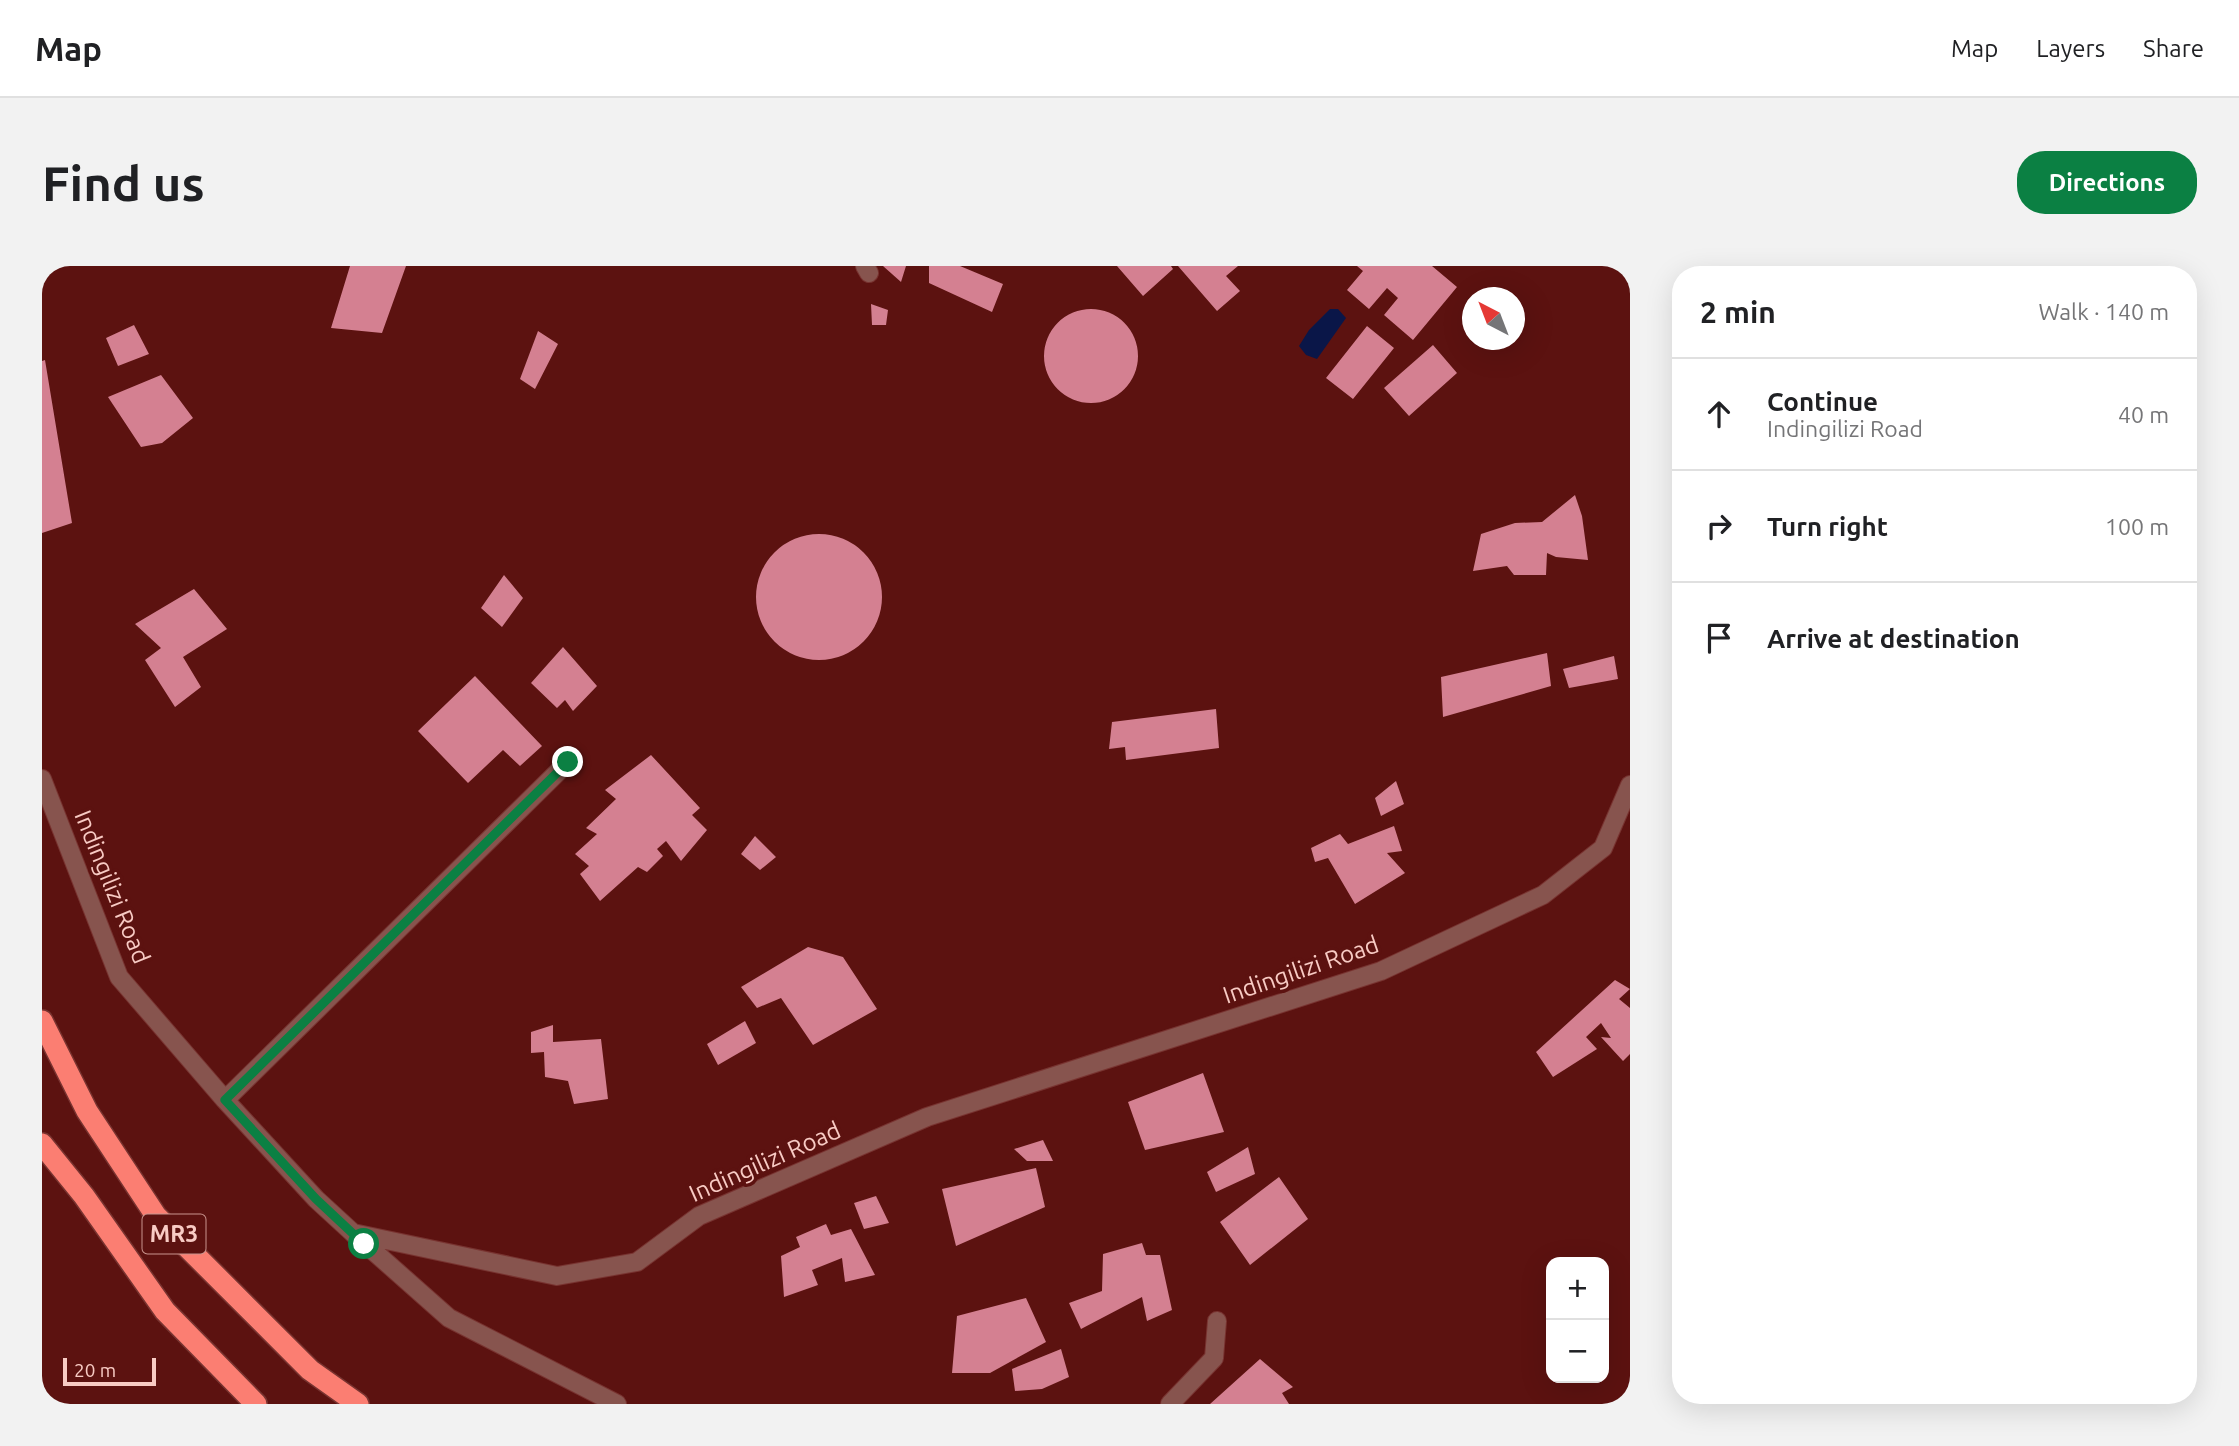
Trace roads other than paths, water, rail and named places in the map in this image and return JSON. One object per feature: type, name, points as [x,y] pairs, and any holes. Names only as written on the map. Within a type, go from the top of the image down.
[{"type":"highway","name":"MR3","points":[[42,1021],[87,1111],[156,1216],[310,1370],[357,1402]]},
{"type":"highway","name":"MR3","points":[[42,1144],[84,1196],[165,1311],[256,1404]]},
{"type":"street","points":[[225,1100],[568,762]]},
{"type":"street","name":"Indingilizi Road","points":[[42,779],[119,976],[225,1100],[316,1199],[353,1233],[557,1276],[637,1262],[699,1216],[927,1117],[1381,971],[1543,895],[1603,848],[1630,785]]},
{"type":"street","points":[[353,1233],[449,1318],[617,1404]]},
{"type":"street","points":[[1170,1404],[1214,1358],[1217,1321]]}]
